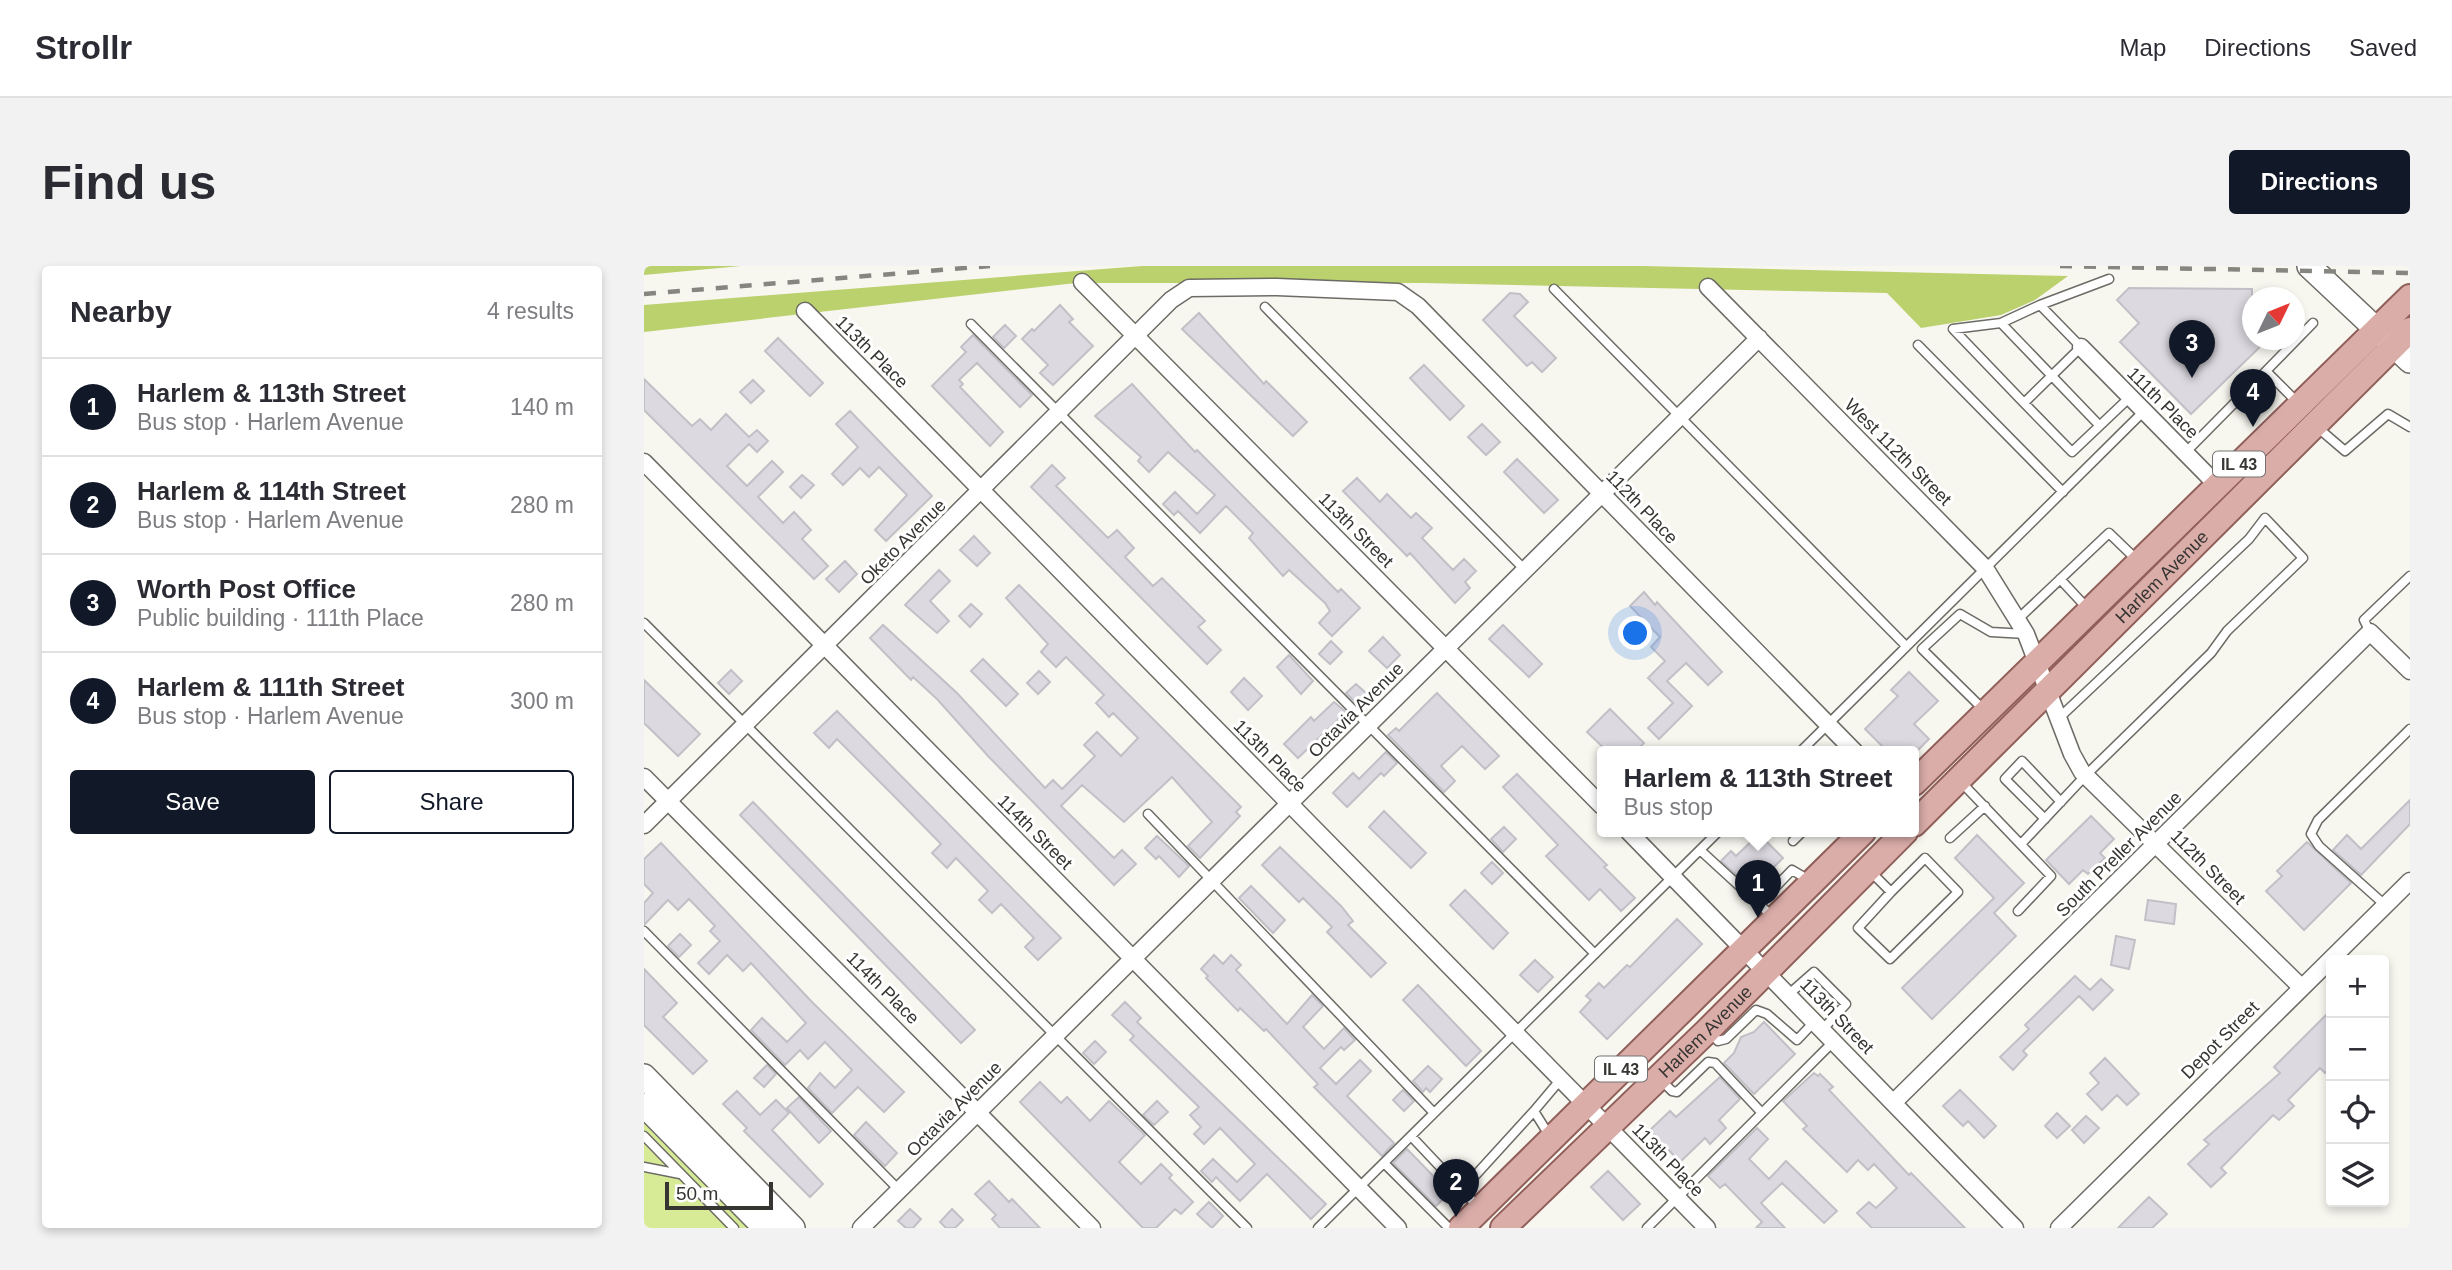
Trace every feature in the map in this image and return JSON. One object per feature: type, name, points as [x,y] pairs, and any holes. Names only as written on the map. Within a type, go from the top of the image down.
[{"type":"main road","name":"Harlem Avenue","points":[[1919,778],[2217,486],[2398,342],[2410,297]]},
{"type":"main road","name":"Harlem Avenue","points":[[1919,819],[2234,504],[2308,415]]},
{"type":"main road","points":[[2217,486],[2234,504]]},
{"type":"main road","name":"Harlem Avenue","points":[[1513,1222],[1900,837]]},
{"type":"main road","name":"Harlem Avenue","points":[[1461,1228],[1743,948],[1767,911],[1811,882],[1853,838]]},
{"type":"street","points":[[2309,266],[2398,342]]},
{"type":"street","name":"113th Street","points":[[1082,282],[1597,801]]},
{"type":"street","name":"Oketo Avenue","points":[[644,825],[1171,300],[1189,288],[1277,286],[1398,292]]},
{"type":"street","name":"West 112th Street","points":[[1708,287],[1985,568],[2038,661]]},
{"type":"street","name":"112th Place","points":[[1398,292],[1418,306],[1849,746]]},
{"type":"street","name":"113th Place","points":[[805,311],[1707,1228]]},
{"type":"street","name":"Octavia Avenue","points":[[861,1228],[1759,338]]},
{"type":"street","name":"111th Place","points":[[2081,347],[2217,486]]},
{"type":"street","name":"114th Street","points":[[644,462],[1398,1228]]},
{"type":"street","points":[[2370,632],[2410,671]]},
{"type":"street","name":"South Preller Avenue","points":[[1894,1102],[2370,632]]},
{"type":"street","name":"112th Street","points":[[2038,661],[2072,754],[2086,775],[2301,987]]},
{"type":"street","name":"114th Place","points":[[644,777],[979,1111],[1092,1228]]},
{"type":"street","name":"113th Street","points":[[1634,837],[2015,1228]]},
{"type":"street","name":"Depot Street","points":[[2059,1228],[2410,881]]},
{"type":"street","points":[[644,1076],[793,1228]]},
{"type":"street","points":[[644,1105],[765,1228]]},
{"type":"lane","points":[[2109,279],[2039,305],[2001,323],[1953,329],[2072,452],[2130,397]]},
{"type":"lane","points":[[1553,289],[1906,646]]},
{"type":"lane","points":[[2024,402],[2081,347],[2039,305]]},
{"type":"lane","points":[[1265,307],[1525,570]]},
{"type":"lane","points":[[2001,323],[2099,425]]},
{"type":"lane","points":[[2185,453],[2313,323]]},
{"type":"lane","points":[[971,324],[1595,954]]},
{"type":"lane","points":[[1918,345],[2063,492]]},
{"type":"lane","points":[[2266,371],[2345,451],[2388,414],[2410,427]]},
{"type":"lane","points":[[1806,746],[2144,411]]},
{"type":"lane","points":[[2022,844],[2086,775],[2303,558],[2265,519],[2249,539],[2059,718]]},
{"type":"lane","points":[[1986,712],[1922,649],[1960,614],[1991,632],[2021,627],[2060,579],[2109,533],[2139,562]]},
{"type":"lane","points":[[2370,632],[2364,620],[2410,576]]},
{"type":"lane","points":[[2060,579],[2090,611]]},
{"type":"lane","points":[[644,623],[1247,1228]]},
{"type":"lane","points":[[2385,905],[2319,846],[2311,834],[2318,820],[2410,729]]},
{"type":"lane","points":[[2045,819],[2005,779],[2022,761],[2061,802]]},
{"type":"lane","points":[[1958,779],[2051,876],[2018,911]]},
{"type":"lane","points":[[1950,838],[1985,806]]},
{"type":"lane","points":[[1148,814],[1434,1113]]},
{"type":"lane","points":[[1318,1228],[1713,837]]},
{"type":"lane","points":[[1793,841],[1797,837]]},
{"type":"lane","points":[[1700,850],[1767,911]]},
{"type":"lane","points":[[1925,858],[1958,892],[1889,959],[1858,928],[1891,892],[1925,858]]},
{"type":"lane","points":[[1868,870],[1891,892]]},
{"type":"lane","points":[[644,930],[899,1190]]},
{"type":"lane","points":[[1647,1228],[1762,1113],[1846,1004],[1814,972],[1789,994]]},
{"type":"lane","points":[[1707,1031],[1718,1041],[1726,1040],[1756,1010],[1768,1014],[1797,1040],[1824,1030]]},
{"type":"lane","points":[[1659,1078],[1672,1091],[1677,1092],[1709,1062],[1715,1063],[1762,1113]]},
{"type":"lane","points":[[1462,1190],[1561,1079]]},
{"type":"lane","points":[[1534,1111],[1551,1139]]},
{"type":"lane","points":[[644,1136],[734,1228]]},
{"type":"lane","points":[[1411,1136],[1480,1209]]},
{"type":"lane","points":[[1384,1163],[1450,1228]]},
{"type":"lane","points":[[644,1167],[683,1175]]},
{"type":"green space","points":[[644,266],[741,266],[644,275]]},
{"type":"green space","points":[[1142,266],[1644,266],[2068,276],[2035,300],[2001,315],[1921,328],[1887,293],[1423,283],[1076,283],[644,332],[644,305]]},
{"type":"green space","points":[[644,1120],[752,1228],[644,1228]]},
{"type":"building","points":[[2129,288],[2242,289],[2242,350],[2257,350],[2191,414],[2120,342],[2139,323],[2117,300]]},
{"type":"building","points":[[1510,293],[1520,294],[1528,302],[1514,316],[1556,358],[1542,372],[1532,362],[1527,366],[1483,320]]},
{"type":"building","points":[[1060,305],[1073,319],[1069,322],[1093,346],[1053,385],[1040,373],[1048,365],[1022,339]]},
{"type":"building","points":[[1199,313],[1264,384],[1266,381],[1307,422],[1293,436],[1182,329]]},
{"type":"building","points":[[1005,325],[1016,336],[1004,348],[993,337]]},
{"type":"building","points":[[973,335],[1032,395],[1020,407],[977,363],[959,380],[963,384],[960,387],[1003,432],[990,446],[932,386],[966,352],[961,347]]},
{"type":"building","points":[[778,338],[823,383],[810,396],[765,351]]},
{"type":"building","points":[[1424,365],[1464,406],[1450,420],[1410,378]]},
{"type":"building","points":[[644,379],[692,426],[700,419],[711,430],[726,414],[749,437],[757,430],[768,441],[757,452],[749,444],[727,466],[747,486],[772,461],[783,472],[758,497],[783,523],[794,512],[811,530],[802,539],[828,566],[814,579],[644,410]]},
{"type":"building","points":[[753,380],[764,391],[751,403],[740,392]]},
{"type":"building","points":[[1132,384],[1195,452],[1197,450],[1338,592],[1341,589],[1360,608],[1332,636],[1319,623],[1330,611],[1325,603],[1289,570],[1283,576],[1249,538],[1253,533],[1226,506],[1200,533],[1178,511],[1174,515],[1163,504],[1175,492],[1197,514],[1215,495],[1168,452],[1149,472],[1138,461],[1141,457],[1095,416]]},
{"type":"building","points":[[850,411],[932,496],[886,541],[875,530],[907,495],[879,467],[869,477],[860,468],[843,485],[832,474],[858,447],[836,424]]},
{"type":"building","points":[[1482,424],[1500,442],[1486,455],[1468,437]]},
{"type":"building","points":[[1517,459],[1558,500],[1544,513],[1504,472]]},
{"type":"building","points":[[1052,465],[1065,478],[1056,486],[1108,538],[1117,530],[1134,548],[1125,557],[1153,586],[1162,578],[1205,621],[1198,627],[1221,650],[1207,664],[1031,487]]},
{"type":"building","points":[[802,475],[814,485],[801,498],[790,487]]},
{"type":"building","points":[[1357,478],[1380,502],[1387,494],[1411,518],[1416,513],[1432,528],[1422,538],[1453,570],[1464,559],[1476,571],[1465,582],[1470,588],[1455,603],[1410,553],[1407,556],[1343,491]]},
{"type":"building","points":[[974,536],[990,553],[977,566],[960,550]]},
{"type":"building","points":[[845,561],[857,574],[839,592],[826,579]]},
{"type":"building","points":[[939,570],[950,581],[930,601],[949,621],[937,633],[905,605]]},
{"type":"building","points":[[1019,585],[1241,807],[1236,812],[1240,816],[1200,858],[1188,846],[1212,822],[1172,777],[1124,822],[1082,785],[1061,806],[1114,858],[1122,850],[1136,864],[1114,885],[988,756],[937,699],[913,677],[911,680],[870,638],[883,625],[957,693],[1045,788],[1053,780],[1062,789],[1095,756],[1084,745],[1097,732],[1121,756],[1138,738],[1113,713],[1109,717],[1096,703],[1104,695],[1066,657],[1056,667],[1041,652],[1048,644],[1006,598]]},
{"type":"building","points":[[1644,592],[1655,605],[1657,602],[1722,672],[1708,685],[1686,663],[1667,681],[1692,706],[1659,739],[1648,728],[1673,703],[1648,678],[1665,661],[1651,647],[1660,637],[1630,606]]},
{"type":"building","points":[[971,604],[982,614],[970,627],[959,616]]},
{"type":"building","points":[[1503,625],[1542,664],[1529,677],[1489,639]]},
{"type":"building","points":[[1383,637],[1400,655],[1387,668],[1369,651]]},
{"type":"building","points":[[1331,641],[1342,652],[1330,664],[1319,654]]},
{"type":"building","points":[[1289,655],[1313,681],[1301,694],[1277,667]]},
{"type":"building","points":[[983,659],[1018,694],[1006,706],[971,671]]},
{"type":"building","points":[[731,670],[742,681],[729,694],[718,683]]},
{"type":"building","points":[[1039,671],[1050,682],[1038,694],[1027,683]]},
{"type":"building","points":[[1909,672],[1938,701],[1914,724],[1929,739],[1919,749],[1919,746],[1882,746],[1865,729],[1898,696],[1891,690]]},
{"type":"building","points":[[1244,678],[1262,696],[1248,710],[1231,692]]},
{"type":"building","points":[[644,680],[700,734],[678,756],[644,723]]},
{"type":"building","points":[[1356,684],[1367,694],[1357,704],[1346,693]]},
{"type":"building","points":[[1437,693],[1499,756],[1485,769],[1462,746],[1441,766],[1455,781],[1444,792],[1388,735],[1396,728],[1399,731]]},
{"type":"building","points":[[1334,702],[1346,712],[1298,758],[1284,744],[1311,717],[1314,721]]},
{"type":"building","points":[[1610,709],[1644,743],[1641,746],[1602,746],[1587,732]]},
{"type":"building","points":[[837,711],[1061,938],[1038,960],[1025,947],[1034,938],[1001,904],[992,913],[979,900],[988,891],[956,858],[947,868],[932,853],[941,844],[893,795],[837,739],[829,748],[814,733]]},
{"type":"building","points":[[1386,752],[1397,763],[1384,776],[1381,773],[1347,807],[1333,793],[1353,773],[1359,779]]},
{"type":"building","points":[[1517,774],[1607,865],[1604,867],[1635,898],[1621,911],[1600,889],[1589,900],[1546,856],[1558,845],[1503,787]]},
{"type":"building","points":[[2410,800],[2410,824],[2361,875],[2333,850],[2347,835],[2361,849]]},
{"type":"building","points":[[753,802],[975,1030],[961,1043],[740,815]]},
{"type":"building","points":[[1384,811],[1426,853],[1411,868],[1369,827]]},
{"type":"building","points":[[2091,816],[2114,839],[2100,853],[2105,858],[2088,874],[2083,870],[2069,884],[2046,860]]},
{"type":"building","points":[[1504,827],[1516,839],[1503,852],[1491,839]]},
{"type":"building","points":[[1977,835],[2024,883],[1994,913],[2016,936],[1932,1019],[1902,988],[1994,898],[1955,858]]},
{"type":"building","points":[[1157,836],[1189,866],[1179,877],[1159,856],[1156,859],[1145,848]]},
{"type":"building","points":[[1756,837],[1762,837],[1783,858],[1752,889],[1721,861],[1731,851],[1736,856]]},
{"type":"building","points":[[2307,842],[2351,883],[2304,930],[2266,891],[2282,876],[2277,871]]},
{"type":"building","points":[[661,843],[813,1003],[904,1092],[884,1112],[858,1087],[832,1113],[808,1088],[820,1073],[835,1088],[852,1070],[825,1042],[808,1059],[800,1050],[785,1065],[751,1030],[762,1018],[787,1042],[806,1023],[751,963],[743,971],[727,955],[709,974],[698,963],[720,941],[710,931],[715,926],[689,899],[678,910],[668,900],[644,925],[644,903],[653,893],[644,884],[644,859]]},
{"type":"building","points":[[1280,847],[1341,906],[1353,921],[1348,925],[1386,963],[1371,977],[1327,932],[1332,927],[1303,898],[1299,902],[1262,865]]},
{"type":"building","points":[[1492,862],[1503,873],[1492,884],[1481,873]]},
{"type":"building","points":[[1251,886],[1285,920],[1273,933],[1239,898]]},
{"type":"building","points":[[1465,890],[1508,933],[1493,949],[1450,905]]},
{"type":"building","points":[[2148,900],[2176,904],[2174,924],[2145,920]]},
{"type":"building","points":[[1677,919],[1702,944],[1607,1039],[1580,1012],[1591,1000],[1586,996],[1599,983],[1604,988],[1627,965],[1630,967]]},
{"type":"building","points":[[680,934],[691,945],[679,957],[668,946]]},
{"type":"building","points":[[2116,936],[2135,940],[2129,969],[2111,965]]},
{"type":"building","points":[[1214,955],[1223,964],[1231,955],[1241,965],[1236,970],[1287,1024],[1312,995],[1323,1006],[1303,1027],[1324,1049],[1344,1028],[1355,1040],[1344,1050],[1341,1047],[1320,1068],[1336,1084],[1360,1060],[1371,1071],[1347,1096],[1394,1143],[1382,1156],[1314,1087],[1318,1084],[1266,1029],[1264,1031],[1240,1008],[1238,1011],[1206,978],[1208,976],[1201,969]]},
{"type":"building","points":[[1535,960],[1553,977],[1538,992],[1520,975]]},
{"type":"building","points":[[644,969],[677,1003],[663,1017],[707,1061],[693,1074],[644,1025]]},
{"type":"building","points":[[2075,976],[2090,990],[2101,979],[2113,990],[2093,1010],[2079,996],[2023,1051],[2027,1055],[2013,1070],[2000,1057],[2029,1029],[2025,1025]]},
{"type":"building","points":[[1418,985],[1481,1051],[1466,1066],[1403,1000]]},
{"type":"building","points":[[1125,1002],[1141,1018],[1137,1022],[1326,1204],[1311,1219],[1267,1174],[1240,1201],[1216,1177],[1212,1182],[1201,1171],[1213,1159],[1237,1182],[1255,1164],[1220,1128],[1204,1144],[1194,1134],[1201,1127],[1190,1115],[1199,1107],[1130,1040],[1134,1036],[1112,1015]]},
{"type":"building","points":[[2326,1015],[2326,1072],[2320,1068],[2288,1100],[2294,1106],[2279,1120],[2273,1115],[2221,1168],[2226,1173],[2211,1187],[2188,1164],[2209,1144],[2204,1140],[2280,1073],[2274,1067]]},
{"type":"building","points":[[1764,1022],[1795,1054],[1754,1094],[1724,1063],[1734,1053],[1741,1037],[1754,1032]]},
{"type":"building","points":[[1095,1041],[1106,1052],[1094,1064],[1083,1053]]},
{"type":"building","points":[[2105,1058],[2139,1094],[2127,1105],[2117,1095],[2102,1110],[2087,1094],[2099,1083],[2090,1073]]},
{"type":"building","points":[[767,1065],[776,1074],[764,1087],[754,1078]]},
{"type":"building","points":[[1428,1066],[1442,1079],[1430,1092],[1426,1088],[1423,1092],[1413,1081]]},
{"type":"building","points":[[1814,1073],[1818,1076],[1820,1074],[1833,1087],[1829,1090],[1909,1175],[1911,1173],[1965,1228],[1872,1228],[1857,1213],[1869,1202],[1876,1208],[1897,1188],[1874,1164],[1868,1170],[1858,1160],[1847,1172],[1803,1129],[1807,1126],[1783,1101]]},
{"type":"building","points":[[1720,1077],[1740,1099],[1719,1120],[1726,1128],[1710,1144],[1705,1138],[1680,1162],[1650,1130],[1670,1111],[1676,1117]]},
{"type":"building","points":[[1040,1082],[1061,1103],[1067,1097],[1090,1121],[1109,1101],[1145,1135],[1119,1162],[1141,1184],[1161,1164],[1172,1175],[1169,1178],[1193,1202],[1181,1214],[1175,1209],[1156,1228],[1143,1228],[1020,1102]]},
{"type":"building","points":[[1403,1090],[1414,1101],[1404,1111],[1393,1100]]},
{"type":"building","points":[[1960,1090],[1996,1126],[1984,1138],[1968,1121],[1963,1126],[1943,1106]]},
{"type":"building","points":[[737,1091],[760,1115],[776,1100],[789,1113],[772,1130],[823,1184],[810,1197],[744,1131],[747,1128],[723,1104]]},
{"type":"building","points":[[799,1097],[831,1131],[819,1143],[787,1108]]},
{"type":"building","points":[[1157,1101],[1168,1112],[1154,1125],[1143,1115]]},
{"type":"building","points":[[2057,1113],[2070,1126],[2057,1138],[2045,1126]]},
{"type":"building","points":[[2086,1116],[2099,1128],[2084,1143],[2072,1130]]},
{"type":"building","points":[[866,1122],[897,1153],[885,1166],[854,1135]]},
{"type":"building","points":[[1757,1128],[1768,1139],[1749,1159],[1769,1179],[1786,1161],[1837,1211],[1824,1223],[1782,1183],[1761,1203],[1785,1228],[1756,1228],[1762,1222],[1725,1184],[1720,1188],[1708,1176]]},
{"type":"building","points":[[1407,1149],[1446,1189],[1448,1194],[1436,1206],[1393,1163]]},
{"type":"building","points":[[1608,1171],[1640,1204],[1623,1220],[1591,1187]]},
{"type":"building","points":[[989,1181],[1009,1202],[1012,1199],[1040,1228],[1000,1228],[992,1219],[996,1215],[975,1194]]},
{"type":"building","points":[[2149,1197],[2167,1214],[2152,1228],[2118,1228]]},
{"type":"building","points":[[1209,1202],[1223,1216],[1212,1228],[1197,1214]]},
{"type":"building","points":[[910,1209],[921,1219],[913,1228],[906,1228],[898,1221]]},
{"type":"building","points":[[952,1209],[963,1220],[955,1228],[946,1228],[940,1222]]},
{"type":"railway","points":[[644,294],[990,266]]},
{"type":"railway","points":[[2060,266],[2410,273]]},
{"type":"place","name":"Worth Post Office","points":[[2192,378]]},
{"type":"place","name":"Harlem & 111th Street","points":[[2253,427]]},
{"type":"place","name":"Harlem & 113th Street","points":[[1758,918]]},
{"type":"place","name":"Harlem & 114th Street","points":[[1456,1217]]}]
